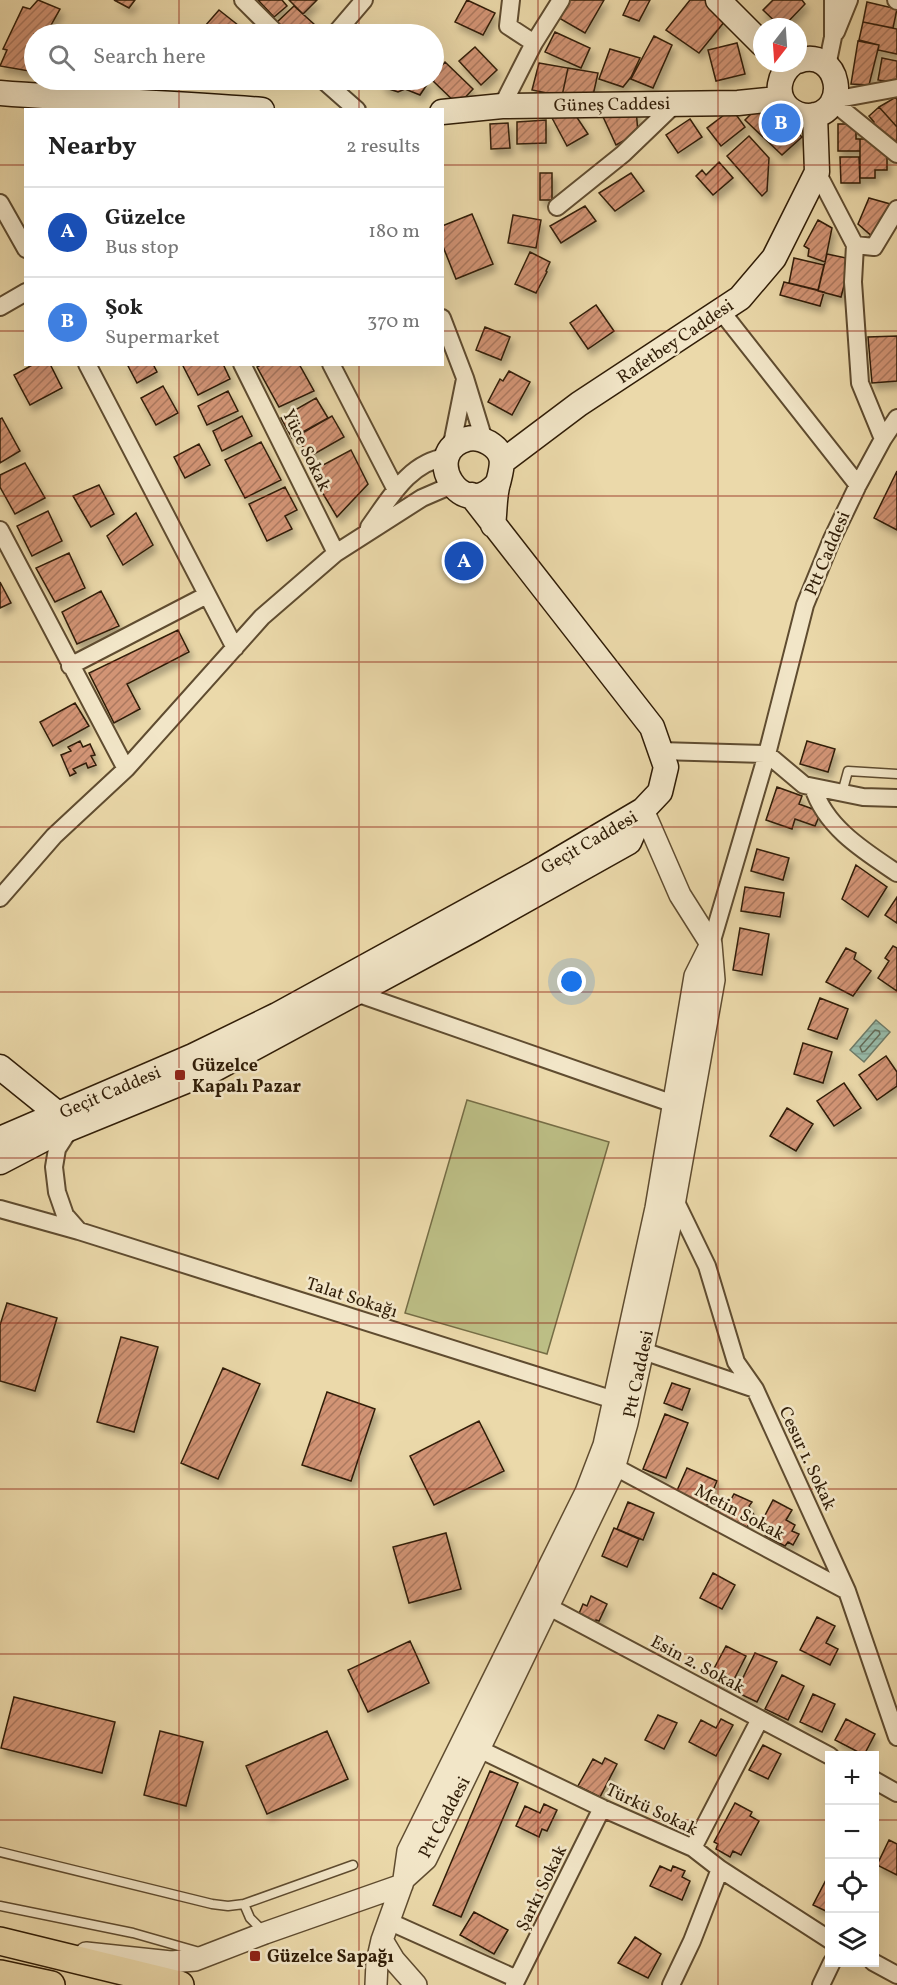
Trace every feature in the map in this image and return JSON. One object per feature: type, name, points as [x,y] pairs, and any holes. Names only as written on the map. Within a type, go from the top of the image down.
[{"type":"highway","points":[[0,1941],[180,1985]]},
{"type":"highway","points":[[0,1974],[51,1985]]},
{"type":"main road","points":[[718,0],[753,35]]},
{"type":"main road","points":[[785,72],[779,83],[782,100],[787,106],[800,115],[827,106],[837,88],[836,80],[827,66],[811,59],[807,60]]},
{"type":"main road","points":[[0,93],[118,106],[219,108]]},
{"type":"main road","name":"Güneş Caddesi","points":[[444,112],[502,106],[738,103],[782,100]]},
{"type":"main road","name":"Rafetbey Caddesi","points":[[500,472],[579,404],[741,297],[774,258],[817,172],[827,106]]},
{"type":"main road","points":[[493,525],[500,472],[499,453],[493,445],[484,440],[466,439],[449,453],[445,467],[447,477],[493,525],[652,727],[666,767],[660,792],[643,810]]},
{"type":"main road","points":[[461,490],[486,493],[500,472]]},
{"type":"main road","name":"Geçit Caddesi","points":[[0,1139],[64,1121],[213,1070],[629,842],[643,810]]},
{"type":"main road","name":"Geçit Caddesi","points":[[0,1162],[44,1139],[64,1121],[277,1015],[536,873],[643,810]]},
{"type":"main road","points":[[0,1067],[64,1121]]},
{"type":"street","points":[[243,0],[267,24]]},
{"type":"street","points":[[344,24],[364,0]]},
{"type":"street","points":[[511,0],[508,26],[534,43]]},
{"type":"street","points":[[502,106],[534,43],[561,0]]},
{"type":"street","points":[[827,66],[832,41],[833,0]]},
{"type":"street","points":[[832,41],[849,0]]},
{"type":"street","points":[[827,106],[897,88]]},
{"type":"street","points":[[334,90],[355,108]]},
{"type":"street","points":[[557,207],[623,154],[675,104]]},
{"type":"street","points":[[827,106],[897,154]]},
{"type":"street","points":[[817,172],[855,245],[853,282],[860,383],[883,439]]},
{"type":"street","points":[[0,203],[24,245]]},
{"type":"street","points":[[855,245],[874,247],[896,215]]},
{"type":"street","points":[[0,307],[24,293]]},
{"type":"street","points":[[721,311],[858,485]]},
{"type":"street","points":[[444,323],[465,378],[484,440]]},
{"type":"street","points":[[88,366],[235,648]]},
{"type":"street","name":"Yüce Sokak","points":[[243,366],[336,553]]},
{"type":"street","points":[[332,366],[396,490]]},
{"type":"street","points":[[364,535],[396,490],[423,464],[449,453],[465,378]]},
{"type":"street","name":"Ptt Caddesi","points":[[403,1882],[408,1851],[586,1492],[604,1445],[656,1208],[696,976],[711,944],[767,754],[805,605],[832,539],[858,485],[897,418]]},
{"type":"street","points":[[0,898],[54,836],[126,769],[262,617],[336,553],[364,535],[422,498],[461,490]]},
{"type":"street","points":[[0,530],[126,769]]},
{"type":"street","points":[[70,666],[207,595]]},
{"type":"street","points":[[660,751],[767,754],[804,785],[863,797],[897,798]]},
{"type":"street","points":[[813,787],[820,805],[839,829],[897,873]]},
{"type":"street","points":[[643,810],[680,895],[711,944]]},
{"type":"street","name":"Ptt Caddesi","points":[[403,1882],[426,1859],[594,1516],[615,1467],[627,1423],[675,1200],[714,980],[711,944]]},
{"type":"street","points":[[356,993],[674,1104]]},
{"type":"street","points":[[64,1121],[54,1167],[57,1192],[65,1215],[79,1231]]},
{"type":"street","name":"Cesur 1. Sokak","points":[[675,1200],[707,1266],[736,1362],[755,1389],[847,1591],[897,1737]]},
{"type":"street","name":"Talat Sokağı","points":[[0,1209],[79,1231],[614,1401]]},
{"type":"street","points":[[643,1351],[755,1389]]},
{"type":"street","name":"Metin Sokak","points":[[615,1467],[847,1591]]},
{"type":"street","name":"Esin 2. Sokak","points":[[549,1607],[825,1753]]},
{"type":"street","points":[[693,1848],[760,1719]]},
{"type":"street","name":"Türkü Sokak","points":[[479,1749],[602,1808],[693,1848],[720,1869],[825,1937]]},
{"type":"street","points":[[879,1783],[897,1792]]},
{"type":"street","name":"Şarkı Sokak","points":[[515,1982],[602,1808]]},
{"type":"street","points":[[671,1985],[692,1941],[720,1869]]},
{"type":"street","points":[[376,1985],[377,1962],[385,1931],[403,1882]]},
{"type":"street","points":[[36,1949],[130,1956],[171,1962],[195,1960],[403,1882]]},
{"type":"street","points":[[385,1931],[515,1982]]},
{"type":"street","points":[[385,1931],[394,1960],[416,1985]]},
{"type":"street","points":[[879,1965],[897,1975]]},
{"type":"street","points":[[821,1985],[830,1967]]},
{"type":"lane","points":[[842,793],[848,771],[897,774]]},
{"type":"lane","points":[[0,1852],[212,1905],[228,1906],[244,1904],[353,1865]]},
{"type":"lane","points":[[244,1904],[250,1918],[265,1933]]},
{"type":"lane","points":[[0,1906],[133,1934],[209,1956]]},
{"type":"green space","points":[[467,1100],[609,1142],[547,1354],[405,1313]]},
{"type":"water","points":[[876,1020],[890,1032],[864,1062],[850,1050]]},
{"type":"building","points":[[38,0],[60,9],[52,24],[24,24],[24,70],[0,66],[7,50],[3,49],[23,7],[30,9]]},
{"type":"building","points":[[114,0],[135,0],[129,8]]},
{"type":"building","points":[[258,0],[282,0],[287,6],[274,17]]},
{"type":"building","points":[[289,0],[317,0],[303,14]]},
{"type":"building","points":[[467,0],[495,13],[483,35],[455,22]]},
{"type":"building","points":[[569,0],[604,0],[585,33],[559,18]]},
{"type":"building","points":[[630,0],[650,0],[639,21],[623,15]]},
{"type":"building","points":[[690,0],[705,0],[725,21],[699,53],[666,30]]},
{"type":"building","points":[[773,0],[802,0],[805,4],[792,18],[771,18],[763,10]]},
{"type":"building","points":[[867,2],[897,9],[893,28],[863,22]]},
{"type":"building","points":[[294,6],[314,24],[275,24]]},
{"type":"building","points":[[219,10],[237,24],[207,24]]},
{"type":"building","points":[[863,22],[897,29],[897,54],[878,50],[879,45],[859,40]]},
{"type":"building","points":[[555,32],[590,48],[581,68],[545,52]]},
{"type":"building","points":[[654,36],[672,45],[653,88],[631,79]]},
{"type":"building","points":[[858,41],[879,45],[869,85],[851,84]]},
{"type":"building","points":[[737,43],[745,74],[716,81],[708,50]]},
{"type":"building","points":[[475,47],[497,70],[481,85],[459,61]]},
{"type":"building","points":[[610,49],[640,58],[631,77],[623,87],[599,79]]},
{"type":"building","points":[[882,58],[897,61],[897,83],[878,80]]},
{"type":"building","points":[[444,63],[473,89],[458,105],[442,90]]},
{"type":"building","points":[[539,63],[568,68],[562,96],[532,90]]},
{"type":"building","points":[[568,68],[598,73],[592,100],[562,96]]},
{"type":"building","points":[[408,90],[423,90],[420,95]]},
{"type":"building","points":[[896,97],[897,100],[897,127],[879,107]]},
{"type":"building","points":[[764,101],[802,137],[782,155],[745,120]]},
{"type":"building","points":[[879,107],[897,127],[897,150],[873,125],[874,122],[869,116]]},
{"type":"building","points":[[599,108],[636,109],[638,133],[616,145]]},
{"type":"building","points":[[732,109],[745,127],[721,146],[707,128]]},
{"type":"building","points":[[572,110],[588,134],[567,146],[552,118]]},
{"type":"building","points":[[690,119],[702,137],[678,153],[666,135]]},
{"type":"building","points":[[546,120],[546,143],[517,144],[517,122]]},
{"type":"building","points":[[508,123],[510,148],[491,149],[490,124]]},
{"type":"building","points":[[838,124],[856,124],[856,139],[860,139],[860,151],[838,151]]},
{"type":"building","points":[[749,136],[769,158],[767,191],[762,196],[727,156]]},
{"type":"building","points":[[860,139],[871,139],[887,156],[887,170],[875,170],[875,178],[860,178]]},
{"type":"building","points":[[840,157],[859,157],[860,183],[841,183]]},
{"type":"building","points":[[719,162],[733,178],[713,195],[696,176],[702,170],[706,175]]},
{"type":"building","points":[[540,173],[552,173],[552,200],[540,200]]},
{"type":"building","points":[[631,173],[644,191],[615,211],[599,193]]},
{"type":"building","points":[[869,198],[894,205],[874,238],[858,224]]},
{"type":"building","points":[[585,206],[596,221],[561,243],[550,226]]},
{"type":"building","points":[[472,214],[493,264],[456,279],[444,249],[444,225]]},
{"type":"building","points":[[513,215],[541,220],[536,248],[508,243]]},
{"type":"building","points":[[818,220],[832,228],[825,262],[808,256],[809,249],[804,246]]},
{"type":"building","points":[[530,252],[550,262],[536,293],[515,284]]},
{"type":"building","points":[[827,254],[851,259],[841,297],[818,291]]},
{"type":"building","points":[[794,258],[824,265],[818,290],[789,283]]},
{"type":"building","points":[[784,282],[824,292],[820,306],[780,295]]},
{"type":"building","points":[[596,305],[614,331],[588,349],[570,323]]},
{"type":"building","points":[[485,327],[510,337],[501,360],[476,350]]},
{"type":"building","points":[[897,336],[897,381],[872,383],[868,337]]},
{"type":"building","points":[[30,366],[51,366],[62,388],[30,405],[14,375]]},
{"type":"building","points":[[128,366],[154,366],[157,372],[137,383]]},
{"type":"building","points":[[183,366],[224,366],[230,379],[198,395]]},
{"type":"building","points":[[300,366],[314,391],[279,407],[257,367]]},
{"type":"building","points":[[509,371],[530,382],[512,415],[488,402],[500,379],[503,381]]},
{"type":"building","points":[[163,386],[178,413],[156,425],[141,398]]},
{"type":"building","points":[[228,391],[238,411],[207,425],[198,406]]},
{"type":"building","points":[[316,398],[328,418],[292,438],[281,418]]},
{"type":"building","points":[[242,416],[252,436],[222,451],[213,431]]},
{"type":"building","points":[[332,416],[344,437],[309,457],[297,436]]},
{"type":"building","points":[[2,418],[20,451],[0,463],[0,419]]},
{"type":"building","points":[[261,442],[281,480],[245,498],[225,460]]},
{"type":"building","points":[[199,444],[210,465],[185,478],[174,457]]},
{"type":"building","points":[[351,450],[368,484],[337,517],[310,472]]},
{"type":"building","points":[[25,463],[45,498],[15,514],[0,487],[0,475]]},
{"type":"building","points":[[897,471],[897,530],[874,518]]},
{"type":"building","points":[[99,485],[114,514],[91,527],[73,496]]},
{"type":"building","points":[[285,487],[297,510],[285,516],[292,529],[267,541],[249,504]]},
{"type":"building","points":[[48,511],[62,541],[32,556],[17,526]]},
{"type":"building","points":[[136,513],[153,545],[123,565],[107,536]]},
{"type":"building","points":[[69,553],[85,588],[55,602],[36,568]]},
{"type":"building","points":[[0,582],[11,603],[0,608]]},
{"type":"building","points":[[101,591],[119,626],[77,644],[62,612]]},
{"type":"building","points":[[178,630],[189,652],[127,684],[140,709],[114,723],[89,673]]},
{"type":"building","points":[[75,703],[89,726],[53,746],[40,722]]},
{"type":"building","points":[[80,741],[83,747],[90,744],[95,755],[91,756],[96,765],[88,768],[86,763],[73,769],[76,773],[70,776],[61,755],[71,751],[68,747]]},
{"type":"building","points":[[807,741],[835,749],[828,772],[800,764]]},
{"type":"building","points":[[777,787],[802,796],[799,804],[821,812],[815,826],[795,819],[792,829],[766,820]]},
{"type":"building","points":[[757,849],[789,858],[783,880],[751,871]]},
{"type":"building","points":[[856,865],[887,887],[868,917],[842,899]]},
{"type":"building","points":[[745,887],[784,893],[780,917],[741,911]]},
{"type":"building","points":[[897,897],[897,923],[885,915]]},
{"type":"building","points":[[740,928],[769,934],[762,975],[733,970]]},
{"type":"building","points":[[893,946],[897,948],[897,991],[878,978],[889,961],[885,958]]},
{"type":"building","points":[[846,948],[856,953],[854,959],[871,971],[853,996],[826,982]]},
{"type":"building","points":[[820,998],[848,1009],[837,1039],[808,1029]]},
{"type":"building","points":[[803,1043],[832,1052],[823,1083],[794,1074]]},
{"type":"building","points":[[886,1056],[897,1072],[897,1086],[877,1100],[859,1075]]},
{"type":"building","points":[[844,1083],[861,1108],[834,1126],[817,1101]]},
{"type":"building","points":[[787,1108],[813,1124],[796,1151],[770,1136]]},
{"type":"building","points":[[7,1303],[57,1318],[35,1391],[0,1381],[0,1325]]},
{"type":"building","points":[[121,1337],[158,1347],[134,1432],[97,1422]]},
{"type":"building","points":[[223,1368],[260,1384],[218,1479],[181,1463]]},
{"type":"building","points":[[672,1383],[690,1389],[682,1410],[664,1403]]},
{"type":"building","points":[[327,1392],[375,1409],[351,1481],[302,1465]]},
{"type":"building","points":[[665,1414],[688,1423],[666,1478],[643,1469]]},
{"type":"building","points":[[479,1421],[504,1471],[434,1505],[410,1456]]},
{"type":"building","points":[[687,1468],[717,1481],[706,1507],[676,1493]]},
{"type":"building","points":[[734,1494],[752,1502],[749,1506],[755,1517],[747,1527],[717,1513],[724,1498],[730,1501]]},
{"type":"building","points":[[773,1500],[792,1510],[786,1520],[795,1525],[792,1531],[799,1534],[793,1545],[788,1542],[785,1546],[765,1536],[770,1528],[761,1523]]},
{"type":"building","points":[[628,1502],[654,1513],[643,1540],[617,1529]]},
{"type":"building","points":[[614,1528],[639,1539],[627,1567],[602,1556]]},
{"type":"building","points":[[446,1533],[461,1589],[409,1603],[393,1547]]},
{"type":"building","points":[[713,1573],[735,1585],[722,1609],[700,1598]]},
{"type":"building","points":[[591,1596],[607,1604],[599,1621],[596,1620],[594,1624],[578,1616],[583,1604],[587,1606]]},
{"type":"building","points":[[817,1617],[835,1626],[826,1643],[838,1649],[830,1665],[800,1650]]},
{"type":"building","points":[[410,1641],[429,1683],[368,1712],[348,1670]]},
{"type":"building","points":[[726,1646],[746,1656],[729,1689],[709,1678]]},
{"type":"building","points":[[755,1653],[777,1662],[757,1702],[736,1692]]},
{"type":"building","points":[[782,1675],[804,1686],[788,1720],[765,1709]]},
{"type":"building","points":[[813,1694],[835,1704],[822,1732],[800,1722]]},
{"type":"building","points":[[14,1697],[115,1722],[102,1773],[1,1748]]},
{"type":"building","points":[[658,1715],[677,1723],[664,1749],[645,1740]]},
{"type":"building","points":[[721,1719],[733,1725],[716,1756],[689,1742],[701,1720],[716,1728]]},
{"type":"building","points":[[846,1719],[875,1734],[866,1751],[856,1751],[835,1740]]},
{"type":"building","points":[[160,1731],[203,1742],[186,1806],[144,1795]]},
{"type":"building","points":[[327,1731],[348,1779],[267,1814],[246,1766]]},
{"type":"building","points":[[763,1745],[781,1754],[768,1779],[749,1770]]},
{"type":"building","points":[[605,1758],[617,1764],[600,1797],[578,1786],[593,1759],[602,1764]]},
{"type":"building","points":[[490,1771],[518,1783],[461,1917],[433,1905]]},
{"type":"building","points":[[735,1803],[752,1812],[750,1816],[759,1821],[741,1855],[733,1851],[730,1857],[716,1849],[718,1844],[714,1842]]},
{"type":"building","points":[[544,1804],[557,1810],[547,1831],[542,1829],[539,1837],[516,1826],[525,1806],[540,1813]]},
{"type":"building","points":[[889,1840],[897,1844],[897,1875],[879,1866],[879,1861]]},
{"type":"building","points":[[660,1866],[671,1871],[673,1866],[685,1871],[682,1877],[690,1881],[682,1900],[650,1886]]},
{"type":"building","points":[[825,1882],[825,1911],[813,1905]]},
{"type":"building","points":[[474,1912],[508,1930],[494,1954],[460,1935]]},
{"type":"building","points":[[635,1937],[661,1954],[648,1978],[618,1963]]},
{"type":"place","name":"Şok","points":[[781,123]]},
{"type":"place","name":"Güzelce","points":[[464,561]]},
{"type":"place","name":"Güzelce Kapalı Pazar","points":[[180,1075]]},
{"type":"place","name":"Güzelce Sapağı","points":[[255,1956]]}]
